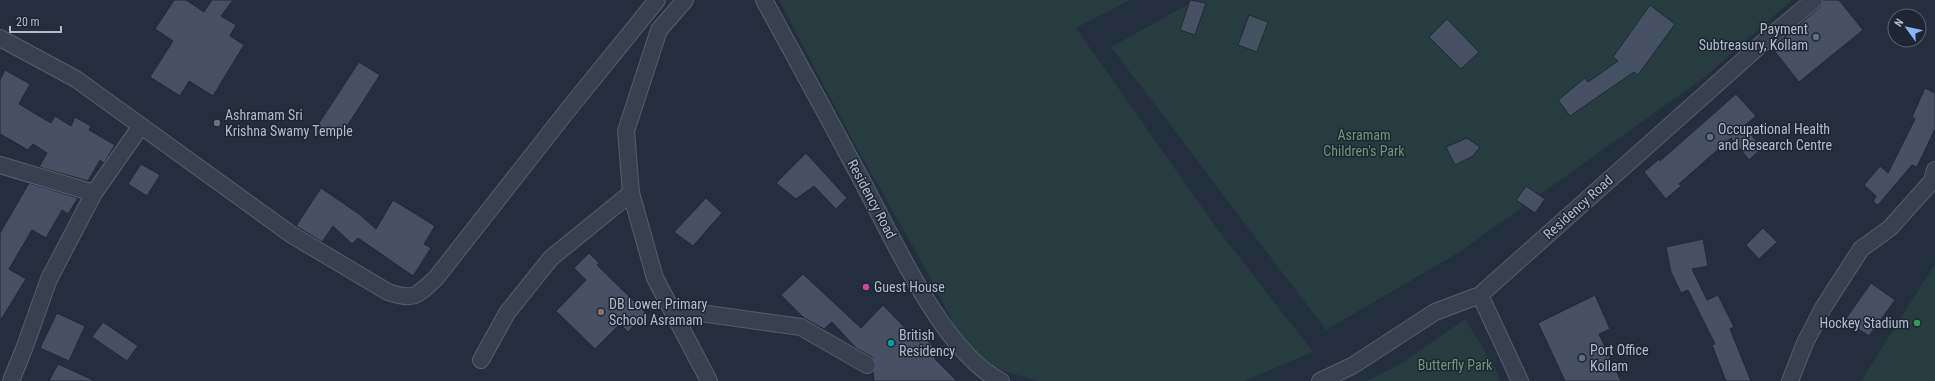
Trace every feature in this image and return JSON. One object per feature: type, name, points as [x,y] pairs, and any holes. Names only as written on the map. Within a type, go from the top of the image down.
[{"type":"street","points":[[0,38],[76,79],[292,235],[388,292],[403,297],[414,296],[436,278],[557,123],[657,0]]},
{"type":"street","points":[[685,0],[660,30],[626,132],[632,193],[655,278],[709,381]]},
{"type":"street","name":"Residency Road","points":[[764,0],[928,303],[967,356],[988,375],[1001,381]]},
{"type":"street","name":"Residency Road","points":[[1320,381],[1352,366],[1435,312],[1480,295],[1766,40],[1814,0]]},
{"type":"street","points":[[11,381],[49,280],[94,193],[141,126]]},
{"type":"street","points":[[0,165],[94,193]]},
{"type":"street","points":[[1790,381],[1805,343],[1820,315],[1861,249],[1890,228],[1932,181],[1935,170]]},
{"type":"street","points":[[481,360],[507,313],[551,258],[632,193]]},
{"type":"street","points":[[1480,295],[1520,381]]},
{"type":"street","points":[[672,309],[801,327],[867,365]]},
{"type":"green space","points":[[779,0],[1130,0],[1076,28],[1215,226],[1313,352],[1244,381],[1037,381],[973,362],[923,264],[853,141]]},
{"type":"green space","name":"Asramam Children's Park","points":[[1196,0],[1792,0],[1706,76],[1458,253],[1326,330],[1111,47]]},
{"type":"green space","name":"Hockey Stadium","points":[[1935,264],[1935,381],[1861,381]]},
{"type":"green space","name":"Butterfly Park","points":[[1465,319],[1495,368],[1500,381],[1367,381],[1399,365]]},
{"type":"building","points":[[174,0],[186,0],[204,12],[212,0],[233,0],[221,16],[236,25],[230,36],[244,45],[213,96],[189,81],[180,96],[150,77],[173,41],[155,29]]},
{"type":"building","points":[[1190,0],[1206,3],[1195,35],[1180,30]]},
{"type":"building","name":"Payment Subtreasury, Kollam","points":[[1823,0],[1839,0],[1863,30],[1799,82],[1772,48],[1820,7]]},
{"type":"building","points":[[1650,5],[1675,24],[1638,75],[1634,72],[1570,116],[1558,100],[1585,78],[1588,82],[1618,61],[1613,57]]},
{"type":"building","points":[[1249,15],[1268,22],[1257,52],[1238,45]]},
{"type":"building","points":[[1447,19],[1479,52],[1461,69],[1429,37]]},
{"type":"building","points":[[359,62],[380,75],[338,140],[317,126]]},
{"type":"building","points":[[5,70],[30,84],[19,104],[51,123],[55,116],[71,126],[75,117],[91,126],[89,130],[115,145],[104,163],[100,160],[88,181],[39,167],[47,153],[33,144],[28,150],[0,134],[0,80]]},
{"type":"building","points":[[1925,88],[1935,93],[1935,129],[1917,167],[1912,165],[1878,205],[1873,202],[1876,196],[1864,185],[1880,166],[1888,173],[1915,119],[1912,117]]},
{"type":"building","name":"Occupational Health and Research Centre","points":[[1736,94],[1756,116],[1744,126],[1762,148],[1749,160],[1731,138],[1679,184],[1681,186],[1666,199],[1644,172],[1659,159],[1660,161]]},
{"type":"building","points":[[1467,138],[1480,147],[1473,156],[1455,165],[1446,147]]},
{"type":"building","points":[[806,153],[847,198],[836,209],[814,186],[796,199],[776,183]]},
{"type":"building","points":[[141,164],[160,175],[147,196],[128,184]]},
{"type":"building","points":[[29,183],[78,198],[68,214],[62,210],[46,238],[32,230],[9,269],[26,279],[0,321],[0,233]]},
{"type":"building","points":[[1526,186],[1545,199],[1535,213],[1516,200]]},
{"type":"building","points":[[321,188],[359,214],[376,229],[393,200],[435,226],[424,244],[431,248],[413,276],[358,238],[352,244],[333,226],[322,242],[296,226]]},
{"type":"building","points":[[706,198],[722,213],[693,246],[674,232]]},
{"type":"building","points":[[1763,228],[1777,242],[1759,259],[1746,245]]},
{"type":"building","points":[[1703,239],[1708,266],[1692,269],[1707,300],[1718,295],[1734,327],[1730,329],[1751,381],[1726,381],[1712,345],[1715,344],[1688,290],[1681,293],[1671,272],[1666,247]]},
{"type":"building","name":"DB Lower Primary School Asramam","points":[[589,253],[599,263],[597,265],[646,313],[628,332],[620,324],[595,349],[556,311],[586,280],[574,268]]},
{"type":"building","name":"British Residency","points":[[803,274],[861,328],[883,305],[909,332],[923,336],[928,340],[932,345],[935,359],[957,381],[874,381],[873,372],[876,365],[872,357],[856,348],[832,322],[824,329],[804,318],[781,295]]},
{"type":"building","points":[[1871,283],[1895,300],[1869,336],[1845,320]]},
{"type":"building","name":"Port Office Kollam","points":[[1595,295],[1610,329],[1599,334],[1621,381],[1565,381],[1538,323]]},
{"type":"building","points":[[57,313],[85,326],[69,361],[40,348]]},
{"type":"building","points":[[103,322],[138,346],[127,361],[92,337]]},
{"type":"building","points":[[58,364],[95,381],[49,381]]},
{"type":"place","name":"Payment Subtreasury, Kollam","points":[[1816,37]]},
{"type":"place","name":"Ashramam Sri Krishna Swamy Temple","points":[[217,123]]},
{"type":"place","name":"Occupational Health and Research Centre","points":[[1710,137]]},
{"type":"place","name":"Guest House","points":[[866,287]]},
{"type":"place","name":"DB Lower Primary School Asramam","points":[[601,312]]},
{"type":"place","name":"Hockey Stadium","points":[[1917,323]]},
{"type":"place","name":"British Residency","points":[[891,343]]},
{"type":"place","name":"Port Office Kollam","points":[[1582,358]]}]
